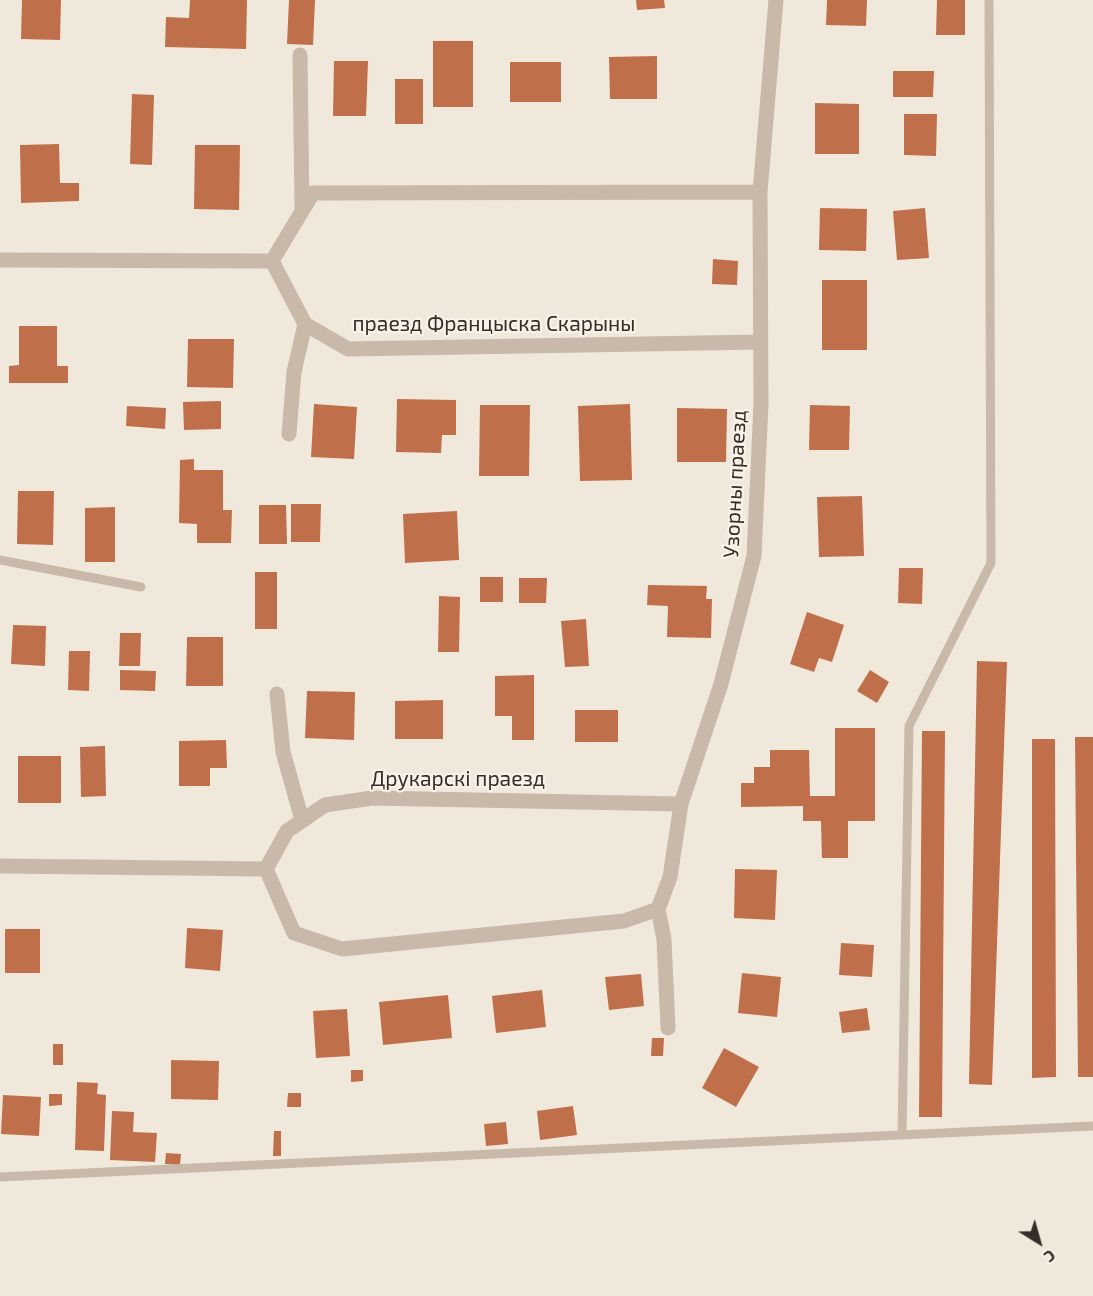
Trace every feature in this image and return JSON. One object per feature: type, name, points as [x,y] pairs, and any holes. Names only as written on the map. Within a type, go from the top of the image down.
[{"type":"street","name":"Узорны праезд","points":[[658,909],[670,877],[681,804],[721,684],[754,556],[761,404],[760,192],[777,0]]},
{"type":"street","points":[[300,55],[302,211]]},
{"type":"street","points":[[272,261],[313,193],[760,192]]},
{"type":"street","points":[[0,260],[272,261]]},
{"type":"street","points":[[272,261],[305,324],[294,372],[289,434]]},
{"type":"street","name":"праезд Францыска Скарыны","points":[[305,324],[348,349],[760,342]]},
{"type":"street","points":[[277,694],[283,752],[303,820]]},
{"type":"street","name":"Друкарскі праезд","points":[[266,869],[287,831],[325,805],[372,798],[681,804]]},
{"type":"street","points":[[0,866],[266,869],[294,933],[342,949],[624,921],[658,909],[664,939],[668,1028]]},
{"type":"lane","points":[[902,1135],[909,726],[992,562],[989,0]]},
{"type":"lane","points":[[0,560],[141,587]]},
{"type":"lane","points":[[0,1177],[902,1135],[923,1136],[1093,1126]]},
{"type":"building","points":[[22,0],[61,0],[60,40],[21,39]]},
{"type":"building","points":[[190,0],[247,0],[246,49],[165,47],[166,17],[189,18]]},
{"type":"building","points":[[289,0],[315,0],[313,45],[287,44]]},
{"type":"building","points":[[636,0],[664,0],[665,8],[637,10]]},
{"type":"building","points":[[827,0],[867,0],[866,26],[826,25]]},
{"type":"building","points":[[937,0],[965,0],[965,35],[936,35]]},
{"type":"building","points":[[433,41],[473,41],[473,107],[433,107]]},
{"type":"building","points":[[657,56],[657,99],[610,99],[609,57]]},
{"type":"building","points":[[334,61],[368,61],[366,116],[333,116]]},
{"type":"building","points":[[510,62],[561,62],[561,102],[510,102]]},
{"type":"building","points":[[893,71],[934,71],[933,97],[893,97]]},
{"type":"building","points":[[395,79],[423,79],[423,124],[395,124]]},
{"type":"building","points":[[132,94],[154,95],[152,165],[130,164]]},
{"type":"building","points":[[815,103],[859,104],[859,154],[815,154]]},
{"type":"building","points":[[904,114],[937,114],[936,156],[904,155]]},
{"type":"building","points":[[59,144],[60,183],[79,183],[79,201],[21,203],[20,145]]},
{"type":"building","points":[[195,145],[240,145],[239,210],[194,209]]},
{"type":"building","points":[[820,208],[867,209],[866,251],[819,250]]},
{"type":"building","points":[[925,208],[929,258],[897,260],[893,211]]},
{"type":"building","points":[[713,259],[738,261],[737,285],[712,284]]},
{"type":"building","points":[[822,280],[867,280],[867,350],[822,350]]},
{"type":"building","points":[[19,326],[57,326],[57,366],[68,366],[68,383],[9,383],[9,366],[19,365]]},
{"type":"building","points":[[188,339],[234,339],[233,388],[187,387]]},
{"type":"building","points":[[397,399],[456,400],[456,435],[442,435],[441,453],[396,452]]},
{"type":"building","points":[[221,401],[221,429],[184,430],[183,402]]},
{"type":"building","points":[[314,404],[357,407],[354,459],[311,457]]},
{"type":"building","points":[[630,404],[632,480],[580,481],[578,406]]},
{"type":"building","points":[[480,405],[530,405],[529,476],[479,476]]},
{"type":"building","points":[[810,405],[850,406],[849,450],[809,450]]},
{"type":"building","points":[[127,406],[166,408],[165,429],[126,426]]},
{"type":"building","points":[[677,408],[727,409],[726,462],[677,462]]},
{"type":"building","points":[[194,459],[194,470],[223,470],[223,510],[232,510],[231,543],[197,543],[197,524],[179,523],[180,460]]},
{"type":"building","points":[[18,491],[54,491],[53,545],[17,544]]},
{"type":"building","points":[[862,496],[864,556],[819,557],[817,497]]},
{"type":"building","points":[[291,504],[321,504],[320,542],[291,542]]},
{"type":"building","points":[[259,505],[286,505],[287,544],[259,544]]},
{"type":"building","points":[[115,507],[115,562],[85,562],[85,508]]},
{"type":"building","points":[[457,511],[459,560],[405,563],[403,514]]},
{"type":"building","points":[[899,568],[923,568],[922,604],[898,603]]},
{"type":"building","points":[[255,572],[277,572],[277,629],[255,629]]},
{"type":"building","points":[[480,577],[503,577],[503,602],[480,602]]},
{"type":"building","points":[[519,578],[547,578],[546,603],[519,603]]},
{"type":"building","points":[[648,585],[707,586],[706,599],[712,599],[711,638],[667,637],[668,606],[647,605]]},
{"type":"building","points":[[439,596],[460,597],[459,652],[438,652]]},
{"type":"building","points":[[807,612],[844,625],[832,662],[819,658],[814,672],[790,664]]},
{"type":"building","points":[[586,619],[589,666],[565,667],[561,621]]},
{"type":"building","points":[[13,625],[46,626],[45,666],[11,664]]},
{"type":"building","points":[[120,633],[141,633],[140,666],[119,666]]},
{"type":"building","points":[[187,637],[223,637],[223,686],[186,686]]},
{"type":"building","points":[[69,651],[90,651],[89,691],[68,690]]},
{"type":"building","points":[[977,661],[1007,662],[992,1085],[969,1084]]},
{"type":"building","points":[[120,670],[156,671],[155,691],[120,690]]},
{"type":"building","points":[[870,670],[889,682],[877,703],[857,691]]},
{"type":"building","points":[[534,675],[534,740],[512,740],[512,716],[495,716],[495,676]]},
{"type":"building","points":[[307,691],[355,692],[354,740],[305,738]]},
{"type":"building","points":[[443,700],[443,739],[395,739],[395,701]]},
{"type":"building","points":[[575,710],[618,710],[618,742],[575,742]]},
{"type":"building","points":[[835,728],[875,728],[875,821],[848,821],[848,858],[822,858],[821,821],[803,821],[803,806],[741,807],[741,783],[754,783],[754,767],[770,767],[770,750],[809,750],[810,796],[835,796]]},
{"type":"building","points":[[922,731],[945,731],[942,1117],[919,1117]]},
{"type":"building","points":[[1075,737],[1093,737],[1093,1077],[1078,1077]]},
{"type":"building","points":[[1032,739],[1055,739],[1056,1077],[1032,1078]]},
{"type":"building","points":[[226,740],[227,768],[210,768],[210,786],[179,786],[179,741]]},
{"type":"building","points":[[105,746],[106,796],[81,797],[80,747]]},
{"type":"building","points":[[18,756],[61,756],[61,803],[18,803]]},
{"type":"building","points":[[735,869],[777,870],[775,920],[734,918]]},
{"type":"building","points":[[187,928],[223,930],[220,971],[185,968]]},
{"type":"building","points":[[5,929],[40,929],[40,973],[5,973]]},
{"type":"building","points":[[841,943],[874,945],[872,977],[839,975]]},
{"type":"building","points":[[742,973],[781,977],[777,1017],[738,1013]]},
{"type":"building","points":[[641,974],[644,1006],[609,1010],[605,977]]},
{"type":"building","points":[[542,990],[546,1027],[496,1033],[492,996]]},
{"type":"building","points":[[448,995],[452,1038],[383,1045],[379,1002]]},
{"type":"building","points":[[867,1008],[870,1030],[842,1033],[839,1012]]},
{"type":"building","points":[[347,1009],[350,1056],[316,1058],[313,1011]]},
{"type":"building","points":[[652,1038],[664,1038],[663,1056],[651,1056]]},
{"type":"building","points":[[53,1044],[63,1044],[63,1065],[53,1065]]},
{"type":"building","points":[[724,1048],[759,1067],[736,1107],[702,1088]]},
{"type":"building","points":[[171,1060],[219,1061],[218,1100],[171,1099]]},
{"type":"building","points":[[351,1070],[363,1070],[363,1081],[351,1082]]},
{"type":"building","points":[[77,1082],[98,1083],[97,1094],[106,1095],[104,1151],[75,1150]]},
{"type":"building","points":[[288,1093],[301,1093],[301,1107],[287,1107]]},
{"type":"building","points":[[49,1094],[62,1094],[62,1105],[49,1106]]},
{"type":"building","points":[[3,1095],[41,1097],[39,1136],[1,1134]]},
{"type":"building","points":[[573,1106],[577,1135],[540,1140],[537,1111]]},
{"type":"building","points":[[112,1111],[134,1112],[133,1132],[157,1133],[155,1162],[110,1160]]},
{"type":"building","points":[[506,1122],[508,1144],[486,1146],[484,1124]]},
{"type":"building","points":[[274,1131],[281,1131],[281,1156],[273,1156]]},
{"type":"building","points":[[166,1153],[181,1154],[180,1165],[165,1164]]}]
